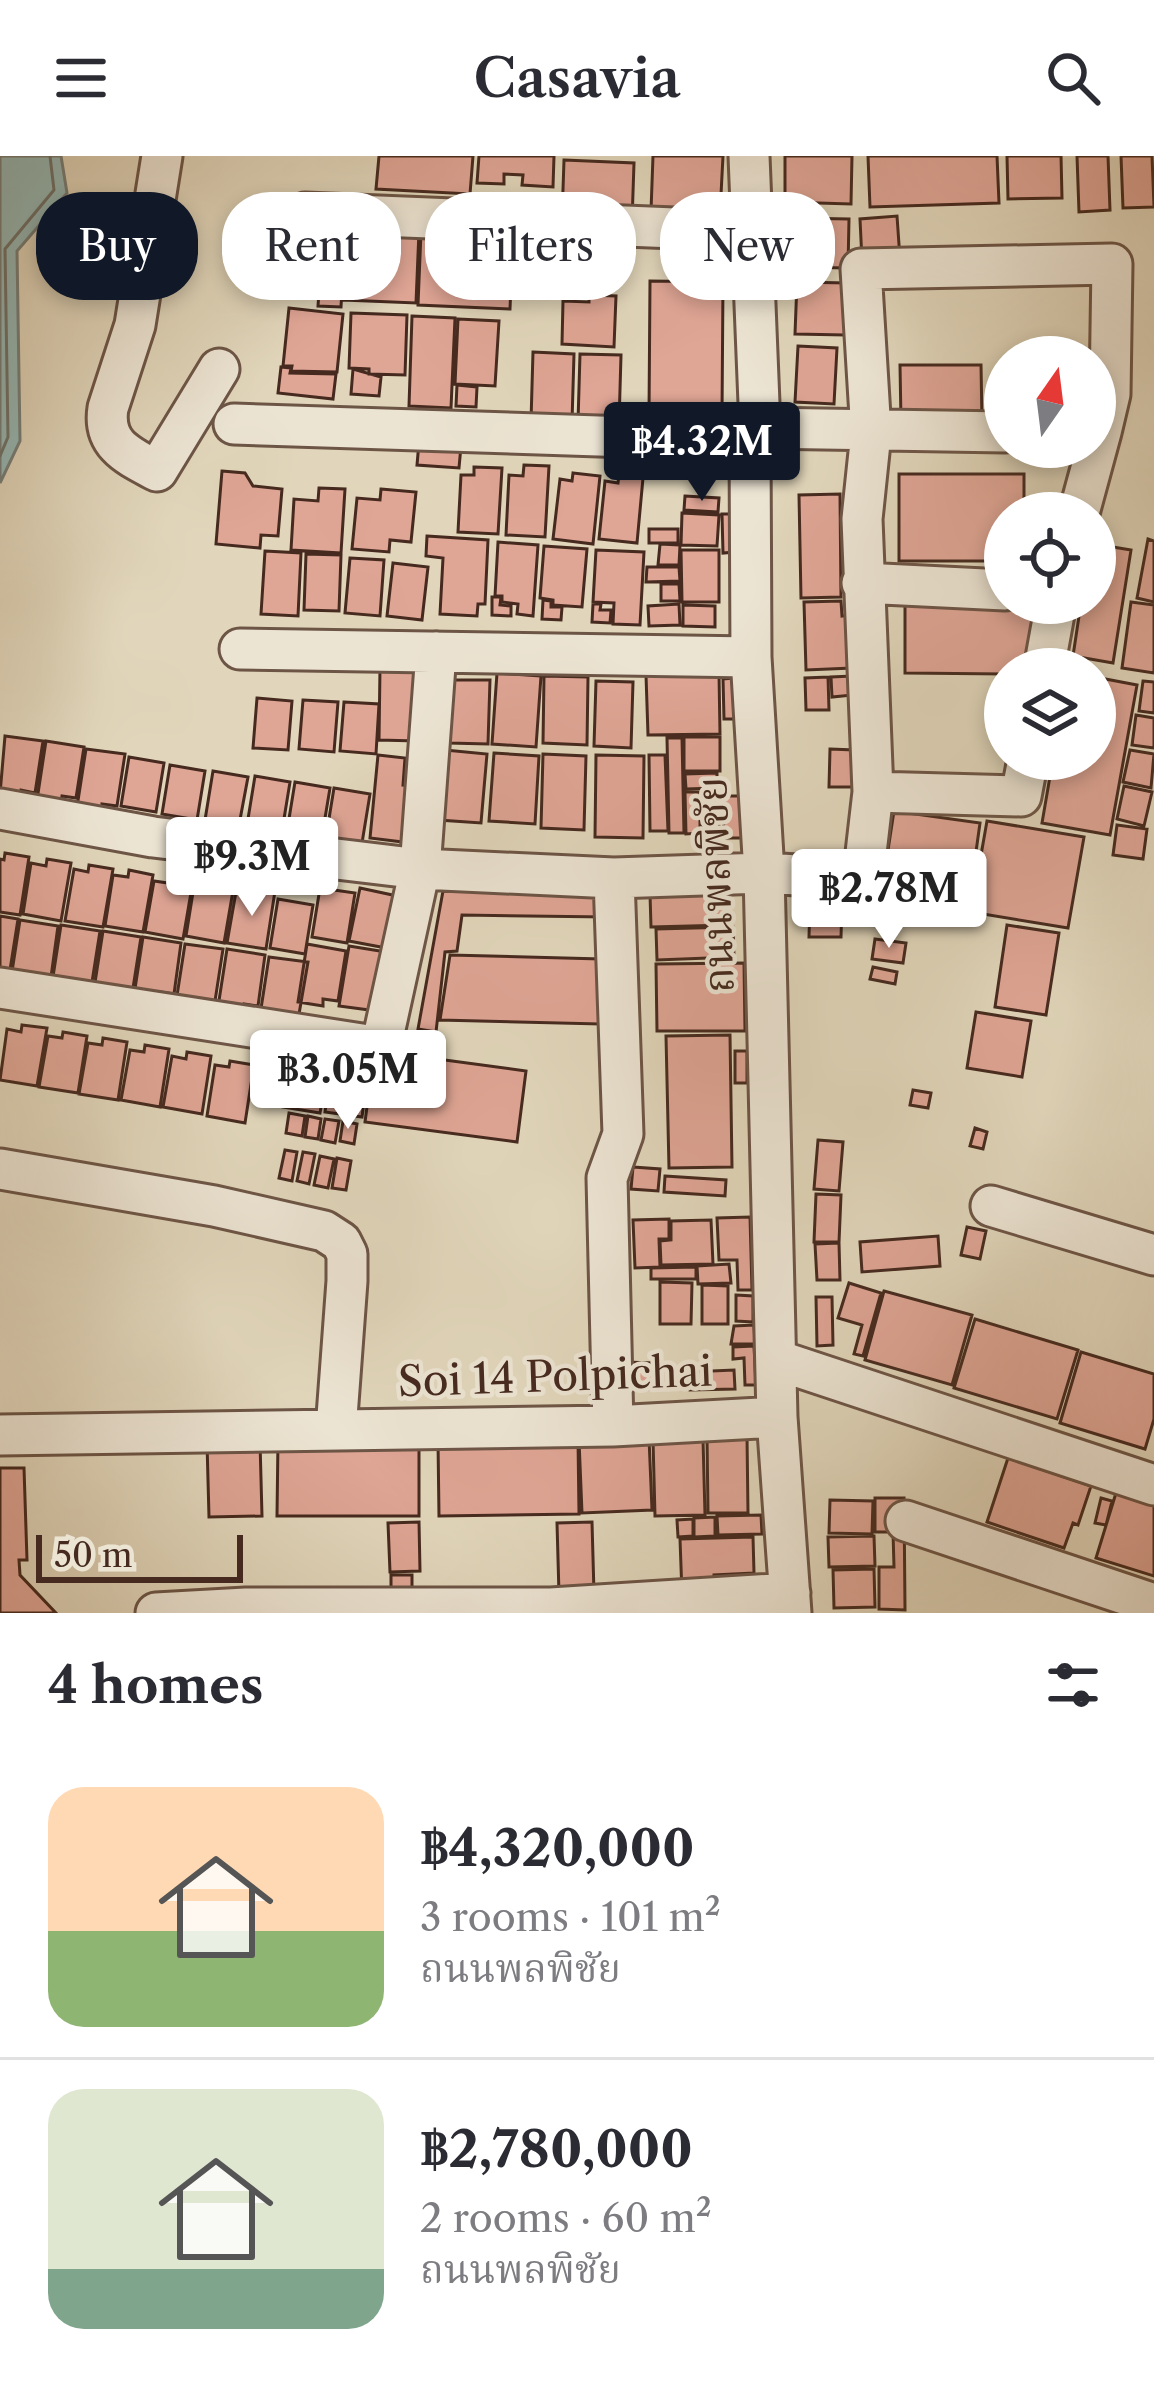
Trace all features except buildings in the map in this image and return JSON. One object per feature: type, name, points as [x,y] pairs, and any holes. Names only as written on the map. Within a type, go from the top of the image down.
[{"type":"street","points":[[162,156],[135,325],[108,408],[111,439],[123,452],[157,471],[219,369]]},
{"type":"street","name":"ถนนพลพิชัย","points":[[749,156],[749,192]]},
{"type":"street","points":[[401,217],[660,227]]},
{"type":"street","points":[[0,809],[153,837],[420,868],[614,878],[764,873],[863,879],[873,792],[862,519],[872,433],[861,268],[1112,264],[1111,336]]},
{"type":"street","name":"ถนนพลพิชัย","points":[[751,300],[755,434],[751,657],[764,873],[777,1417],[791,1603]]},
{"type":"street","points":[[234,424],[755,434],[984,432]]},
{"type":"street","points":[[862,583],[984,589]]},
{"type":"street","points":[[240,649],[751,657]]},
{"type":"street","points":[[0,988],[381,1047],[420,868],[436,652]]},
{"type":"street","points":[[873,792],[1021,796],[1024,780]]},
{"type":"street","points":[[613,1426],[607,1178],[623,1134],[614,878]]},
{"type":"street","name":"Soi 14 Polpichai","points":[[0,1169],[214,1207],[324,1231],[341,1242],[347,1253],[347,1281],[336,1430]]},
{"type":"street","points":[[991,1206],[1154,1255]]},
{"type":"street","points":[[777,1360],[1154,1485]]},
{"type":"street","name":"Soi 14 Polpichai","points":[[0,1435],[613,1426],[777,1417]]},
{"type":"street","points":[[906,1521],[1154,1604]]},
{"type":"street","points":[[156,1613],[791,1603]]},
{"type":"water","points":[[0,156],[61,156],[67,192],[36,192],[36,229],[17,251],[20,441],[0,483]]}]
